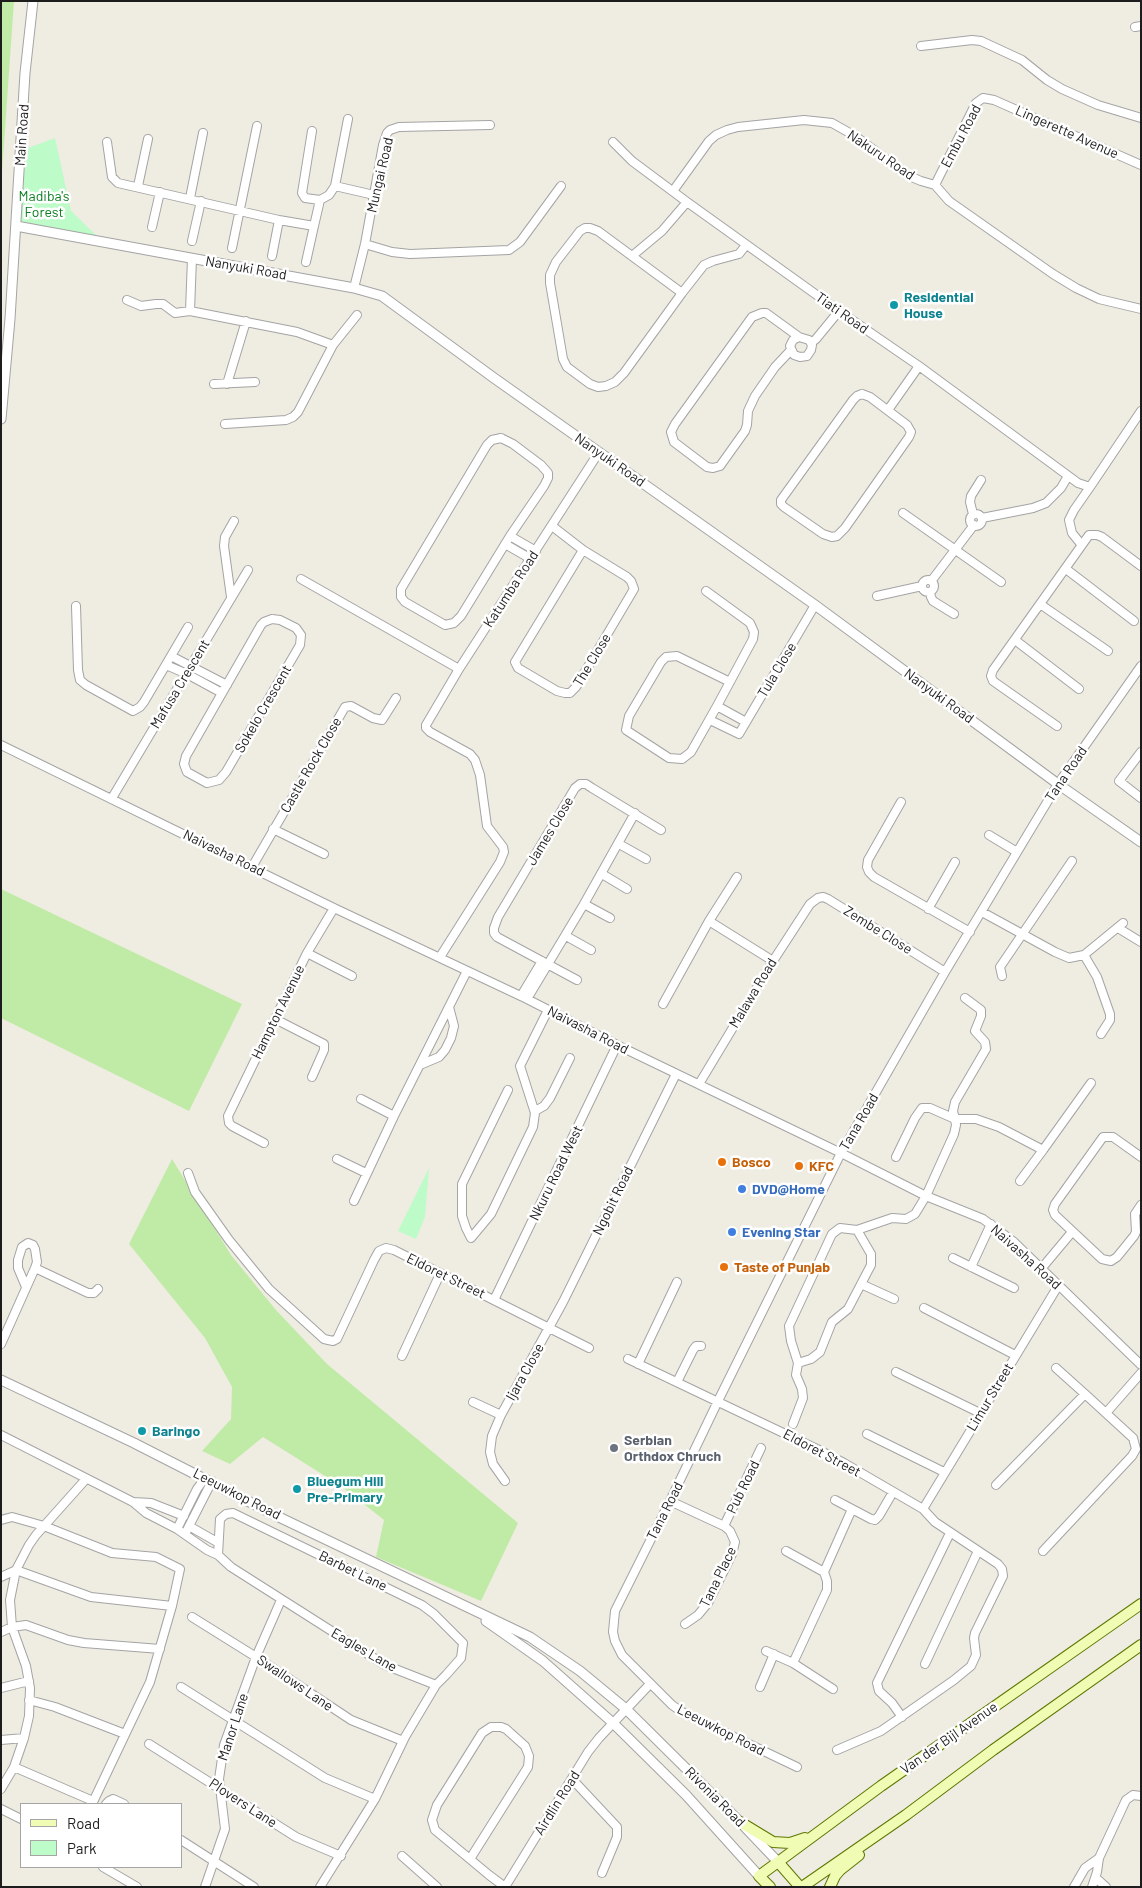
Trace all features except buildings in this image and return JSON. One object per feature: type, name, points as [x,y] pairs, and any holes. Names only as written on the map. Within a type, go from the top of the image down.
[{"type":"main road","name":"Van der Bijl Avenue","points":[[759,1876],[1141,1604]]},
{"type":"main road","points":[[801,1887],[906,1815],[993,1750],[1141,1645]]},
{"type":"main road","points":[[830,1887],[840,1870],[906,1815]]},
{"type":"main road","points":[[740,1822],[773,1842],[783,1844],[816,1834]]},
{"type":"main road","name":"Rivonia Road","points":[[779,1863],[801,1887]]},
{"type":"main road","name":"Rivonia Road","points":[[759,1876],[770,1887]]},
{"type":"street","name":"Main Road","points":[[1,419],[16,226],[25,73],[33,1]]},
{"type":"street","points":[[921,46],[972,40],[981,41],[1022,60],[1047,80],[1068,92],[1098,105],[1141,118]]},
{"type":"street","name":"Embu Road","points":[[935,185],[976,103],[983,98],[994,100]]},
{"type":"street","name":"Lingerette Avenue","points":[[994,100],[1141,165]]},
{"type":"street","points":[[312,131],[302,193],[305,198],[320,200],[329,195],[335,186],[348,119]]},
{"type":"street","name":"Nakuru Road","points":[[673,191],[709,140],[716,135],[738,127],[804,120],[832,123],[855,136],[909,176],[935,185],[949,201],[1052,274],[1099,299],[1141,309]]},
{"type":"street","name":"Mungai Road","points":[[354,288],[365,244],[383,145],[390,130],[399,127],[490,125]]},
{"type":"street","points":[[232,248],[257,126]]},
{"type":"street","points":[[190,198],[203,133]]},
{"type":"street","points":[[138,186],[148,139]]},
{"type":"street","points":[[108,142],[113,179],[118,183],[190,198],[239,212],[314,226]]},
{"type":"street","name":"Tiati Road","points":[[613,142],[632,161],[746,245],[919,366],[1070,478],[1090,487]]},
{"type":"street","points":[[335,186],[374,195]]},
{"type":"street","points":[[365,244],[392,252],[410,254],[509,250],[520,242],[561,186]]},
{"type":"street","points":[[152,227],[160,192]]},
{"type":"street","points":[[306,262],[320,200]]},
{"type":"street","points":[[192,241],[201,201]]},
{"type":"street","points":[[632,256],[662,231],[687,202]]},
{"type":"street","points":[[272,256],[279,220]]},
{"type":"street","name":"Nanyuki Road","points":[[16,226],[354,288],[374,293],[389,300],[494,378],[815,605],[1058,784],[1141,842]]},
{"type":"street","points":[[682,293],[598,231],[585,228],[576,234],[552,269],[550,283],[563,359],[573,373],[590,384],[598,387],[615,382],[624,373],[704,265],[739,254],[746,245]]},
{"type":"street","points":[[190,311],[192,258]]},
{"type":"street","points":[[127,300],[141,306],[162,304],[176,312],[190,311],[302,333],[333,345]]},
{"type":"street","points":[[811,343],[839,311]]},
{"type":"street","points":[[791,350],[794,355],[804,357],[811,350],[811,343],[766,313],[762,312],[752,317],[675,424],[671,432],[674,442],[707,467],[720,466],[745,431],[748,411],[755,396],[775,367],[791,350],[793,340],[799,336]]},
{"type":"street","points":[[224,424],[286,420],[292,417],[298,412],[333,345],[357,315]]},
{"type":"street","points":[[227,384],[246,321]]},
{"type":"street","points":[[888,410],[919,366]]},
{"type":"street","points":[[214,384],[255,382]]},
{"type":"street","points":[[865,394],[888,410],[910,427],[911,434],[842,532],[832,538],[827,536],[782,506],[781,500],[856,396],[865,394]]},
{"type":"street","points":[[1081,544],[1070,528],[1069,520],[1141,411]]},
{"type":"street","points":[[498,438],[505,439],[541,464],[548,475],[544,486],[510,536],[461,616],[454,623],[448,626],[440,623],[402,600],[401,589],[407,578],[487,445],[492,440],[498,438]]},
{"type":"street","name":"Katumba Road","points":[[426,728],[429,718],[459,669],[599,452]]},
{"type":"street","points":[[982,518],[1046,504],[1070,478]]},
{"type":"street","points":[[974,525],[970,518],[973,514],[970,499],[972,492],[981,480]]},
{"type":"street","points":[[903,513],[1001,582]]},
{"type":"street","points":[[973,514],[979,514],[982,518]]},
{"type":"street","points":[[922,586],[924,581],[932,580],[974,525],[979,525],[982,518]]},
{"type":"street","points":[[231,597],[224,546],[225,537],[234,522]]},
{"type":"street","name":"The Close","points":[[552,526],[583,550],[627,577],[634,589],[573,692],[565,693],[549,686],[515,664],[583,550]]},
{"type":"street","points":[[1057,726],[992,680],[993,670],[1089,535],[1097,535],[1141,566]]},
{"type":"street","points":[[510,536],[536,551]]},
{"type":"street","points":[[506,544],[531,559]]},
{"type":"street","points":[[1066,569],[1134,621]]},
{"type":"street","name":"Mafusa Crescent","points":[[112,798],[248,570]]},
{"type":"street","points":[[301,579],[459,669]]},
{"type":"street","points":[[930,592],[935,585],[932,580]]},
{"type":"street","points":[[922,586],[925,591],[930,592]]},
{"type":"street","points":[[877,596],[922,586]]},
{"type":"street","points":[[706,591],[750,623],[754,628],[753,639],[710,720],[691,752],[686,757],[677,760],[669,758],[631,735],[626,728],[629,716],[666,657],[677,656],[730,682]]},
{"type":"street","points":[[930,592],[934,601],[954,614]]},
{"type":"street","points":[[1040,604],[1108,652]]},
{"type":"street","name":"Tula Close","points":[[710,720],[735,734],[739,734],[815,605]]},
{"type":"street","points":[[76,606],[80,680],[133,711],[144,702],[188,627]]},
{"type":"street","name":"Sokelo Crescent","points":[[272,619],[280,620],[299,631],[301,635],[300,645],[226,772],[219,780],[207,783],[187,772],[185,759],[222,693],[264,622],[272,619]]},
{"type":"street","points":[[1015,640],[1080,689]]},
{"type":"street","points":[[171,656],[192,665],[227,685]]},
{"type":"street","points":[[166,666],[187,674],[222,693]]},
{"type":"street","name":"Tana Road","points":[[650,1684],[622,1655],[615,1642],[612,1621],[619,1600],[670,1502],[841,1153],[945,972],[1058,784],[1141,666]]},
{"type":"street","name":"Castle Rock Close","points":[[252,867],[345,707],[351,706],[373,718],[382,720],[396,698]]},
{"type":"street","points":[[717,706],[746,722]]},
{"type":"street","name":"James Close","points":[[426,728],[470,754],[475,760],[480,776],[488,828],[502,845],[504,852],[500,862],[440,958]]},
{"type":"street","name":"Naivasha Road","points":[[1,745],[334,908],[524,998],[926,1196],[974,1214],[991,1224],[1014,1242],[1141,1365]]},
{"type":"street","points":[[1141,752],[1119,781],[1141,798]]},
{"type":"street","name":"James Close","points":[[545,962],[497,937],[494,933],[494,928],[498,917],[575,788],[582,784],[589,786],[635,814]]},
{"type":"street","points":[[901,802],[872,853],[867,867],[874,877],[970,932]]},
{"type":"street","points":[[524,998],[545,962],[566,936],[635,814],[661,830]]},
{"type":"street","name":"Castle Rock Close","points":[[274,829],[324,854]]},
{"type":"street","points":[[989,835],[1017,852]]},
{"type":"street","points":[[619,844],[646,859]]},
{"type":"street","points":[[1002,976],[1000,967],[1072,860]]},
{"type":"street","points":[[928,909],[955,862]]},
{"type":"street","points":[[602,874],[627,889]]},
{"type":"street","points":[[663,1004],[737,877]]},
{"type":"street","name":"Zembe Close","points":[[810,904],[818,898],[828,899],[945,972]]},
{"type":"street","points":[[584,904],[610,918]]},
{"type":"street","name":"Malawa Road","points":[[699,1084],[773,960],[810,904]]},
{"type":"street","name":"Hampton Avenue","points":[[264,1143],[232,1126],[228,1120],[230,1112],[307,953],[334,908]]},
{"type":"street","points":[[982,912],[1069,958],[1084,955],[1121,926],[1141,942]]},
{"type":"street","points":[[710,921],[773,960]]},
{"type":"street","points":[[566,936],[591,950]]},
{"type":"street","points":[[307,953],[352,976]]},
{"type":"street","points":[[1084,955],[1097,977],[1110,1014],[1110,1020],[1101,1034]]},
{"type":"street","points":[[545,962],[577,980]]},
{"type":"street","points":[[354,1201],[394,1116],[467,971]]},
{"type":"street","points":[[793,1424],[803,1398],[795,1371],[798,1363],[790,1333],[791,1321],[832,1234],[840,1228],[857,1230],[892,1218],[909,1218],[915,1214],[926,1196],[954,1134],[956,1125],[953,1111],[955,1102],[986,1049],[985,1042],[975,1031],[981,1016],[981,1010],[965,998]]},
{"type":"street","points":[[420,1065],[439,1057],[451,1038],[454,1026],[449,1007]]},
{"type":"street","points":[[508,1090],[462,1184],[462,1216],[472,1238],[487,1221],[533,1127],[535,1111],[520,1066],[548,1010]]},
{"type":"street","points":[[275,1020],[324,1044],[324,1050],[312,1077]]},
{"type":"street","name":"Nkuru Road West","points":[[494,1300],[618,1045]]},
{"type":"street","points":[[535,1111],[544,1106],[550,1098],[570,1058]]},
{"type":"street","name":"Ngobit Road","points":[[548,1328],[676,1074]]},
{"type":"street","points":[[1020,1182],[1091,1083]]},
{"type":"street","points":[[361,1099],[394,1116]]},
{"type":"street","points":[[896,1157],[918,1112],[922,1108],[930,1108],[955,1119],[976,1119],[999,1127],[1043,1150]]},
{"type":"street","points":[[1141,1157],[1113,1137],[1106,1136],[1100,1140],[1054,1207],[1055,1215],[1072,1232],[1102,1259],[1111,1261],[1117,1257],[1134,1236],[1136,1232],[1135,1214],[1141,1205]]},
{"type":"street","points":[[336,1159],[366,1173]]},
{"type":"street","name":"Eldoret Street","points":[[188,1173],[195,1192],[216,1222],[270,1289],[327,1341],[333,1341],[339,1335],[374,1260],[383,1248],[394,1250],[589,1348]]},
{"type":"street","points":[[970,1267],[991,1224]]},
{"type":"street","points":[[798,1363],[811,1359],[820,1352],[832,1322],[848,1308],[871,1265],[872,1257],[870,1251],[857,1230]]},
{"type":"street","points":[[1041,1269],[1072,1232]]},
{"type":"street","points":[[1,1344],[37,1262],[34,1246],[30,1244],[22,1247],[18,1260],[20,1274],[26,1287]]},
{"type":"street","points":[[953,1258],[1014,1288]]},
{"type":"street","points":[[35,1268],[88,1293],[94,1293],[98,1289]]},
{"type":"street","points":[[402,1356],[440,1274]]},
{"type":"street","points":[[638,1364],[677,1282]]},
{"type":"street","points":[[861,1284],[894,1299]]},
{"type":"street","name":"Limur Street","points":[[923,1509],[1058,1286]]},
{"type":"street","points":[[924,1308],[1016,1354]]},
{"type":"street","name":"Ijara Close","points":[[505,1481],[493,1464],[490,1452],[492,1436],[501,1415],[548,1328]]},
{"type":"street","points":[[677,1382],[693,1350],[696,1346],[701,1346]]},
{"type":"street","name":"Eldoret Street","points":[[628,1359],[817,1449],[923,1509],[950,1533],[1000,1566],[1003,1573],[975,1633],[976,1655],[974,1660],[964,1672],[902,1717]]},
{"type":"street","points":[[1043,1551],[1135,1453],[1136,1444],[1133,1438],[1056,1368]]},
{"type":"street","points":[[896,1372],[980,1414]]},
{"type":"street","points":[[1106,1413],[1141,1373]]},
{"type":"street","name":"Leeuwkop Road","points":[[1,1380],[208,1479],[283,1519],[530,1637],[580,1671],[626,1709]]},
{"type":"street","points":[[996,1485],[1084,1394]]},
{"type":"street","points":[[473,1402],[501,1415]]},
{"type":"street","points":[[867,1434],[944,1472]]},
{"type":"street","points":[[1,1435],[133,1502],[151,1503],[184,1516]]},
{"type":"street","name":"Pub Road","points":[[724,1526],[762,1448]]},
{"type":"street","points":[[1,1789],[14,1767],[29,1716],[28,1681],[18,1640],[12,1627],[10,1600],[16,1570],[29,1545],[86,1479]]},
{"type":"street","points":[[177,1529],[197,1490],[208,1479]]},
{"type":"street","points":[[185,1534],[208,1479]]},
{"type":"street","points":[[835,1500],[875,1520],[893,1492]]},
{"type":"street","name":"Eagles Lane","points":[[133,1502],[146,1513],[177,1529],[207,1550],[218,1554],[231,1567],[385,1665],[436,1684]]},
{"type":"street","name":"Tana Place","points":[[670,1502],[724,1526],[730,1531],[735,1542],[732,1554],[703,1610],[685,1624]]},
{"type":"street","points":[[793,1663],[827,1590],[824,1572],[852,1509]]},
{"type":"street","name":"Barbet Lane","points":[[218,1554],[220,1519],[226,1514],[233,1512],[428,1609],[459,1639],[463,1648],[457,1662],[436,1684]]},
{"type":"street","points":[[1,1520],[12,1517],[44,1526],[112,1553],[156,1557],[179,1567],[180,1574],[150,1682],[93,1803],[14,1767]]},
{"type":"street","points":[[189,1526],[218,1542]]},
{"type":"street","points":[[837,1750],[881,1731],[902,1717],[892,1703],[879,1691],[877,1684],[950,1533]]},
{"type":"street","points":[[786,1551],[824,1572]]},
{"type":"street","points":[[926,1664],[978,1551]]},
{"type":"street","points":[[1,1577],[16,1570],[86,1596],[172,1606]]},
{"type":"street","name":"Manor Lane","points":[[205,1887],[225,1829],[219,1779],[221,1755],[256,1657],[281,1600]]},
{"type":"street","name":"Leeuwkop Road","points":[[471,1610],[543,1661],[613,1723]]},
{"type":"street","name":"Swallows Lane","points":[[192,1617],[351,1720],[404,1741]]},
{"type":"street","points":[[1,1632],[12,1627],[26,1626],[68,1640],[84,1643],[160,1650]]},
{"type":"street","points":[[766,1651],[793,1663],[832,1689]]},
{"type":"street","points":[[760,1687],[774,1654]]},
{"type":"street","points":[[1,1688],[28,1681]]},
{"type":"street","points":[[320,1887],[375,1799],[404,1741],[436,1684]]},
{"type":"street","points":[[613,1723],[650,1684]]},
{"type":"street","name":"Leeuwkop Road","points":[[650,1684],[672,1706],[682,1712],[797,1767]]},
{"type":"street","points":[[181,1687],[325,1778],[375,1799]]},
{"type":"street","points":[[29,1700],[55,1707],[125,1734]]},
{"type":"street","name":"Rivonia Road","points":[[626,1709],[779,1863]]},
{"type":"street","name":"Rivonia Road","points":[[613,1723],[686,1795],[759,1876]]},
{"type":"street","name":"Airdlin Road","points":[[505,1887],[588,1752],[613,1723]]},
{"type":"street","points":[[470,1859],[528,1766],[529,1756],[525,1746],[506,1729],[500,1727],[491,1727],[482,1733],[437,1805],[433,1815],[433,1826],[435,1830],[470,1859],[505,1887]]},
{"type":"street","points":[[1,1740],[24,1738]]},
{"type":"street","name":"Plovers Lane","points":[[149,1744],[296,1837],[341,1856]]},
{"type":"street","points":[[572,1779],[614,1822],[618,1832],[602,1873]]},
{"type":"street","points":[[1092,1887],[1096,1878],[1098,1858],[1126,1800],[1133,1795],[1141,1796]]},
{"type":"street","points":[[107,1803],[113,1799],[122,1803]]},
{"type":"street","points":[[1,1809],[20,1818]]},
{"type":"street","points":[[182,1841],[254,1887]]},
{"type":"street","points":[[402,1856],[437,1887]]},
{"type":"street","points":[[1074,1887],[1085,1868],[1098,1858]]},
{"type":"street","points":[[105,1868],[137,1887]]},
{"type":"street","points":[[1096,1878],[1106,1887]]},
{"type":"green space","points":[[1,1],[14,1],[1,186]]},
{"type":"green space","name":"Madiba's Forest","points":[[55,138],[71,211],[98,237],[26,226],[20,221],[18,214],[28,148]]},
{"type":"green space","points":[[1,889],[242,1004],[189,1111],[1,1018]]},
{"type":"green space","points":[[172,1159],[231,1255],[276,1310],[327,1364],[518,1523],[481,1601],[376,1557],[384,1520],[341,1486],[263,1437],[230,1464],[202,1451],[231,1419],[232,1387],[205,1338],[129,1244]]},
{"type":"green space","points":[[429,1168],[425,1217],[416,1239],[398,1231]]},
{"type":"place","name":"Residential House","points":[[894,305]]},
{"type":"place","name":"Bosco","points":[[722,1162]]},
{"type":"place","name":"KFC","points":[[799,1166]]},
{"type":"place","name":"DVD@Home","points":[[742,1189]]},
{"type":"place","name":"Evening Star","points":[[732,1232]]},
{"type":"place","name":"Taste of Punjab","points":[[724,1267]]},
{"type":"place","name":"Baringo","points":[[142,1431]]},
{"type":"place","name":"Serbian Orthdox Chruch","points":[[614,1448]]},
{"type":"place","name":"Bluegum Hill Pre-Primary","points":[[297,1489]]}]
